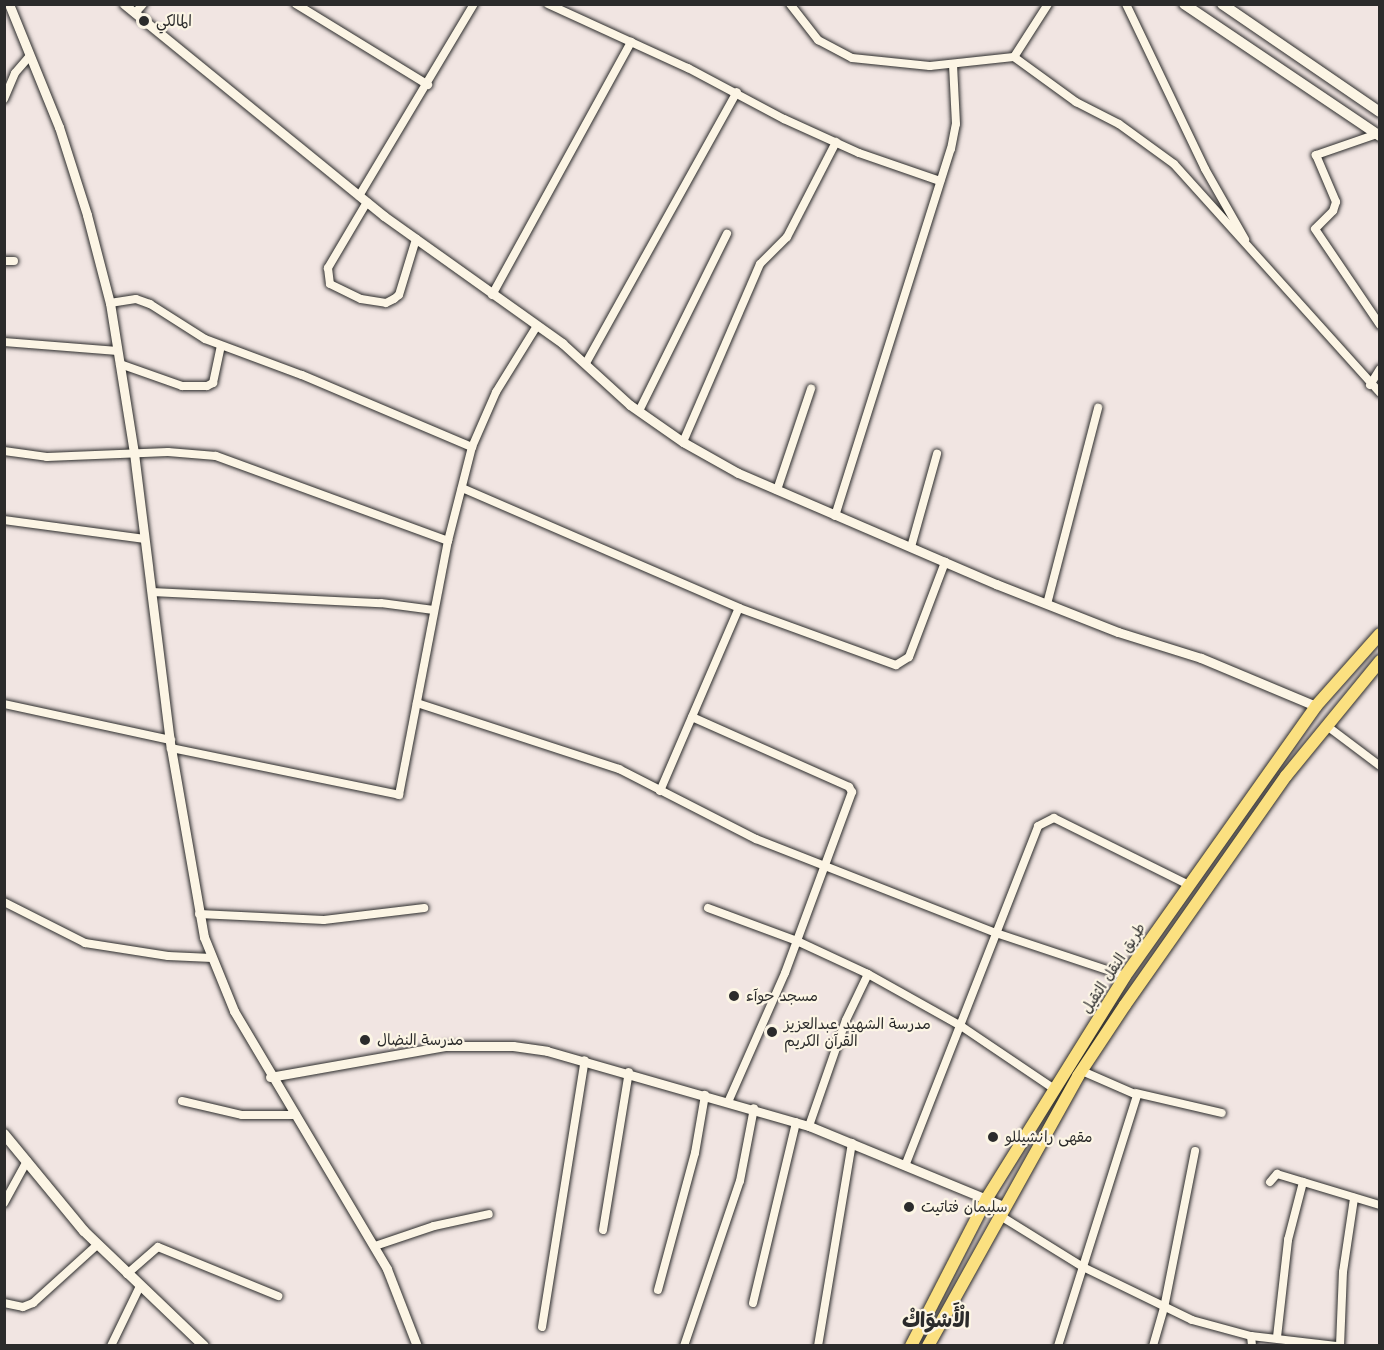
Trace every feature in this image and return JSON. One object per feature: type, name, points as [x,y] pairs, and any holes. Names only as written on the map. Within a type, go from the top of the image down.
[{"type":"highway","name":"طريق النقل الثقيل","points":[[911,1346],[987,1198],[1053,1088],[1125,976],[1187,884],[1316,706],[1380,634]]},
{"type":"highway","name":"طريق النقل الثقيل","points":[[928,1346],[1001,1211],[1082,1071],[1228,855],[1380,661]]},
{"type":"main road","points":[[1184,4],[1378,135]]},
{"type":"main road","points":[[1222,4],[1380,112]]},
{"type":"main road","points":[[4,1134],[97,1245],[192,1341],[204,1346]]},
{"type":"street","points":[[9,4],[66,149],[110,303],[134,453],[171,744],[199,914],[212,958],[234,1011],[270,1077],[296,1115],[375,1246],[417,1346]]},
{"type":"street","points":[[124,4],[359,196],[586,363],[639,411],[683,442],[777,490],[945,562],[1047,604],[1201,658],[1316,706]]},
{"type":"street","points":[[135,13],[143,4]]},
{"type":"street","points":[[296,4],[428,85]]},
{"type":"street","points":[[359,196],[428,85],[474,4]]},
{"type":"street","points":[[548,4],[737,92],[836,142],[940,181]]},
{"type":"street","points":[[790,4],[818,40],[852,58],[887,64],[953,64],[1014,57],[1076,102],[1148,143],[1174,164],[1223,221],[1245,240],[1380,393]]},
{"type":"street","points":[[1014,57],[1048,4]]},
{"type":"street","points":[[1126,4],[1205,168],[1245,240]]},
{"type":"street","points":[[492,295],[631,42]]},
{"type":"street","points":[[4,99],[15,73],[29,57]]},
{"type":"street","points":[[835,516],[956,124],[953,64]]},
{"type":"street","points":[[586,363],[737,92]]},
{"type":"street","points":[[1378,135],[1316,155],[1336,201],[1333,211],[1315,228],[1380,325]]},
{"type":"street","points":[[683,442],[760,264],[793,228],[836,142]]},
{"type":"street","points":[[367,202],[328,268],[330,284],[361,298],[386,303],[394,299],[399,295],[416,239]]},
{"type":"street","points":[[639,411],[727,234]]},
{"type":"street","points":[[4,261],[14,261]]},
{"type":"street","points":[[110,303],[136,299],[150,304],[180,327],[221,346],[302,375],[472,447]]},
{"type":"street","points":[[4,704],[396,796],[401,792],[406,770],[448,541],[472,447],[496,392],[537,326]]},
{"type":"street","points":[[4,342],[118,351]]},
{"type":"street","points":[[120,364],[182,386],[207,386],[213,382],[221,346]]},
{"type":"street","points":[[1370,384],[1380,369]]},
{"type":"street","points":[[777,490],[811,389]]},
{"type":"street","points":[[1047,604],[1098,408]]},
{"type":"street","points":[[4,451],[47,457],[134,453],[196,454],[242,463],[448,541]]},
{"type":"street","points":[[910,547],[938,454]]},
{"type":"street","points":[[462,488],[739,608],[896,665],[909,657],[945,562]]},
{"type":"street","points":[[4,520],[145,538]]},
{"type":"street","points":[[152,592],[381,603],[434,610]]},
{"type":"street","points":[[660,791],[739,608]]},
{"type":"street","points":[[417,703],[576,753],[660,791],[756,839],[825,864],[996,933],[1125,976]]},
{"type":"street","points":[[692,717],[851,789],[797,941],[728,1102]]},
{"type":"street","points":[[1327,726],[1380,766]]},
{"type":"street","points":[[905,1166],[1038,826],[1048,818],[1054,818],[1187,884]]},
{"type":"street","points":[[4,902],[85,942],[168,956],[212,958]]},
{"type":"street","points":[[199,914],[324,920],[424,908]]},
{"type":"street","points":[[708,908],[797,941],[868,974],[961,1026],[1053,1088]]},
{"type":"street","points":[[809,1126],[846,1020],[868,974]]},
{"type":"street","points":[[270,1077],[464,1045],[513,1046],[585,1060],[809,1126],[987,1198],[1001,1211],[1083,1267],[1192,1320],[1251,1336],[1276,1337],[1339,1346],[1343,1272],[1354,1198]]},
{"type":"street","points":[[542,1327],[585,1060]]},
{"type":"street","points":[[1082,1071],[1137,1093],[1222,1113]]},
{"type":"street","points":[[603,1230],[629,1072]]},
{"type":"street","points":[[1058,1346],[1137,1093]]},
{"type":"street","points":[[658,1290],[695,1153],[705,1095]]},
{"type":"street","points":[[182,1101],[242,1115],[296,1115]]},
{"type":"street","points":[[684,1346],[740,1181],[754,1108]]},
{"type":"street","points":[[753,1303],[796,1122]]},
{"type":"street","points":[[818,1346],[852,1143]]},
{"type":"street","points":[[1153,1346],[1164,1308],[1195,1151]]},
{"type":"street","points":[[4,1203],[27,1161]]},
{"type":"street","points":[[1270,1182],[1277,1174],[1380,1205]]},
{"type":"street","points":[[1276,1337],[1288,1240],[1303,1182]]},
{"type":"street","points":[[375,1246],[434,1226],[489,1214]]},
{"type":"street","points":[[4,1303],[23,1307],[33,1303],[97,1245]]},
{"type":"street","points":[[127,1274],[158,1247],[278,1296]]},
{"type":"street","points":[[111,1346],[140,1286]]},
{"type":"street","points":[[1251,1336],[1252,1346]]},
{"type":"place","name":"المالكي","points":[[144,21]]},
{"type":"place","name":"مسجد حوآء","points":[[734,996]]},
{"type":"place","name":"مدرسة الشهيد عبدالعزيز القرآن الكريم","points":[[772,1032]]},
{"type":"place","name":"مدرسة النضال","points":[[365,1040]]},
{"type":"place","name":"مقهى رانشيللو","points":[[993,1137]]},
{"type":"place","name":"سليمان فتاتيت","points":[[909,1207]]},
{"type":"district","name":"الْأَسْوَاكْ","points":[[936,1319]]}]
